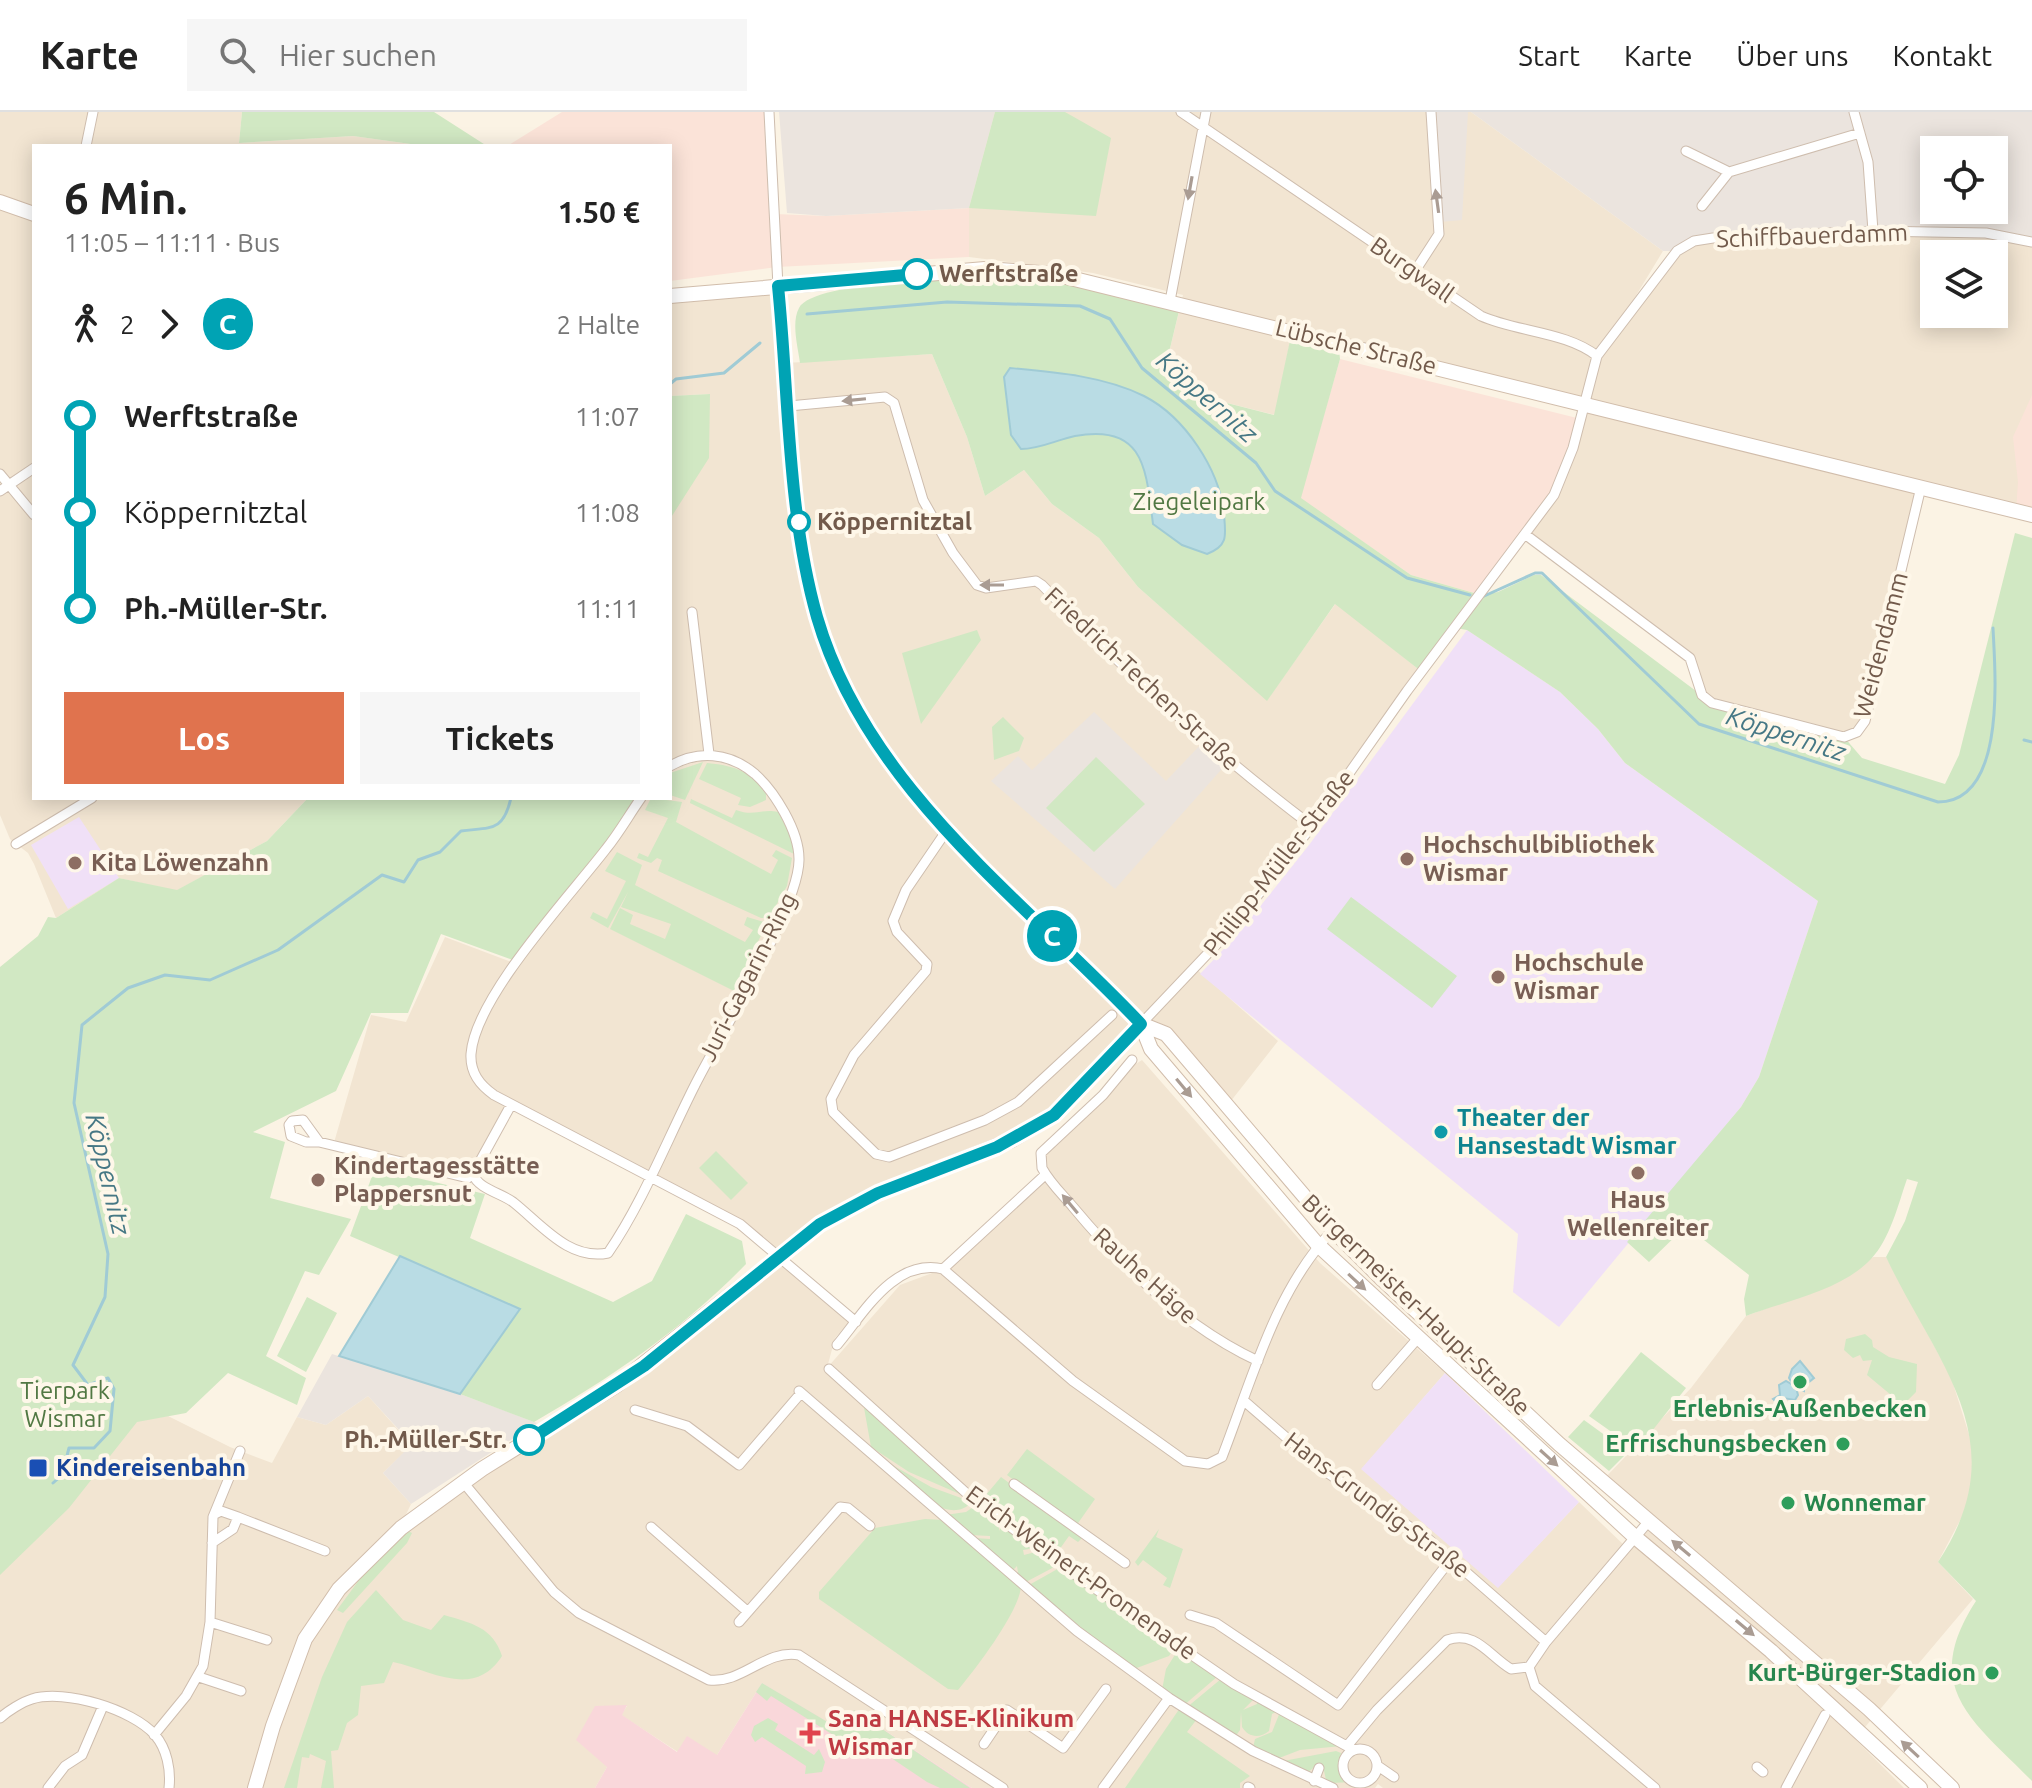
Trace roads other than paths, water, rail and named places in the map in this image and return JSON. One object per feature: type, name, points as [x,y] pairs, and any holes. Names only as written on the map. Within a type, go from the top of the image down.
[{"type":"street","points":[[86,144],[93,112]]},
{"type":"street","points":[[769,112],[778,286],[802,543],[824,638],[854,707],[876,743],[947,830],[1141,1024]]},
{"type":"street","name":"Burgwall","points":[[1181,112],[1481,316],[1503,326],[1585,346],[1597,356]]},
{"type":"street","points":[[1170,301],[1201,123],[1206,112]]},
{"type":"street","points":[[1415,271],[1439,234],[1431,112]]},
{"type":"street","points":[[1854,112],[1872,192],[1873,231]]},
{"type":"street","points":[[1702,206],[1729,172],[1860,133]]},
{"type":"street","points":[[1686,151],[1729,172]]},
{"type":"street","points":[[0,202],[32,213]]},
{"type":"street","name":"Schiffbauerdamm","points":[[1597,356],[1677,251],[1694,241],[1873,231],[1986,233],[2032,242]]},
{"type":"street","name":"Lübsche Straße","points":[[672,296],[985,269],[1065,276],[2032,515]]},
{"type":"street","points":[[1584,404],[1597,356]]},
{"type":"street","name":"Friedrich-Techen-Straße","points":[[789,406],[885,397],[894,403],[923,500],[953,553],[977,585],[986,588],[1036,581],[1042,585],[1105,650],[1193,730],[1312,826]]},
{"type":"street","name":"Philipp-Müller-Straße","points":[[255,1788],[273,1726],[305,1639],[339,1589],[401,1528],[463,1482],[617,1385],[704,1320],[820,1224],[858,1203],[981,1154],[1044,1122],[1141,1024],[1232,928],[1312,826],[1379,736],[1407,691],[1526,535],[1554,495],[1573,448],[1584,404]]},
{"type":"street","points":[[0,491],[32,469]]},
{"type":"street","points":[[0,474],[32,512]]},
{"type":"street","name":"Weidendamm","points":[[1526,535],[1690,658],[1702,695],[1712,703],[1844,737],[1857,732],[1865,721],[1921,487]]},
{"type":"street","points":[[672,765],[709,754],[692,612]]},
{"type":"street","name":"Juri-Gagarin-Ring","points":[[473,1174],[479,1183],[514,1203],[540,1227],[582,1253],[608,1253],[615,1244],[748,985],[790,898],[798,869],[794,835],[760,778],[741,764],[709,754]]},
{"type":"street","points":[[16,844],[89,800]]},
{"type":"street","points":[[640,800],[608,847],[514,963],[475,1039],[471,1056],[476,1078],[487,1090],[511,1105],[740,1224],[856,1322]]},
{"type":"street","points":[[947,830],[906,890],[893,921],[897,932],[927,964],[926,971],[854,1055],[831,1099],[833,1112],[876,1154],[889,1157],[985,1120],[1010,1106],[1046,1079],[1109,1018]]},
{"type":"street","name":"Bürgermeister-Haupt-Straße","points":[[1141,1024],[1166,1034],[1333,1230],[1551,1437],[1869,1709],[1952,1788]]},
{"type":"street","name":"Bürgermeister-Haupt-Straße","points":[[1141,1024],[1151,1049],[1318,1245],[1635,1537],[1771,1651],[1920,1788]]},
{"type":"street","points":[[943,1269],[1045,1175],[1041,1153],[1103,1095],[1132,1060]]},
{"type":"street","points":[[319,1142],[459,1178],[473,1174],[511,1105]]},
{"type":"street","name":"Rauhe Häge","points":[[1045,1175],[1099,1239],[1173,1306],[1236,1351],[1258,1361]]},
{"type":"street","points":[[837,1345],[904,1273],[918,1268],[943,1269],[1073,1381],[1185,1461],[1208,1464],[1222,1457],[1258,1361],[1306,1258],[1333,1230]]},
{"type":"street","points":[[1377,1385],[1418,1338]]},
{"type":"street","name":"Erich-Weinert-Promenade","points":[[829,1369],[974,1500],[1080,1578],[1234,1684],[1351,1748],[1371,1752],[1378,1766],[1394,1777]]},
{"type":"street","name":"Erich-Weinert-Promenade","points":[[635,1410],[687,1426],[739,1465],[800,1392],[1077,1631],[1169,1698],[1263,1756],[1333,1788]]},
{"type":"street","name":"Hans-Grundig-Straße","points":[[1243,1400],[1326,1472],[1427,1538],[1546,1642]]},
{"type":"street","points":[[154,1735],[199,1677],[210,1622],[215,1514],[240,1451]]},
{"type":"street","points":[[463,1482],[554,1592],[579,1613],[709,1680],[731,1678],[773,1657],[799,1655],[1003,1788]]},
{"type":"street","points":[[1014,1484],[1125,1563]]},
{"type":"street","points":[[739,1622],[840,1507],[848,1508],[870,1526]]},
{"type":"street","points":[[215,1514],[225,1512],[325,1551]]},
{"type":"street","points":[[212,1544],[233,1529],[238,1517]]},
{"type":"street","points":[[1649,1521],[1546,1642],[1529,1667],[1529,1678],[1655,1788]]},
{"type":"street","points":[[651,1527],[748,1612]]},
{"type":"street","points":[[1190,1615],[1216,1623],[1338,1705],[1451,1559]]},
{"type":"street","points":[[210,1622],[267,1640]]},
{"type":"street","points":[[1378,1766],[1374,1777],[1354,1786],[1343,1768],[1345,1757],[1377,1710],[1447,1640],[1474,1640],[1511,1669],[1529,1667]]},
{"type":"street","points":[[199,1677],[241,1691]]},
{"type":"street","points":[[984,1744],[1007,1710],[1063,1748],[1106,1689]]},
{"type":"street","points":[[1,1715],[31,1699],[51,1696],[73,1697],[103,1706],[154,1735],[168,1764],[169,1788]]},
{"type":"street","points":[[1103,1788],[1169,1698]]},
{"type":"street","points":[[48,1788],[65,1766],[82,1755],[103,1706]]},
{"type":"street","points":[[1786,1788],[1825,1715]]},
{"type":"street","points":[[1314,1781],[1319,1768]]},
{"type":"water","points":[[1010,368],[1096,379],[1129,389],[1159,405],[1198,446],[1216,480],[1224,515],[1222,544],[1207,554],[1182,545],[1153,524],[1144,469],[1129,444],[1116,437],[1098,434],[1075,436],[1021,449],[1011,435],[1004,377]]},
{"type":"water","points":[[400,1256],[520,1309],[460,1394],[339,1356]]},
{"type":"water","name":"Erlebnis-Außenbecken","points":[[1800,1361],[1814,1378],[1804,1386],[1804,1391],[1796,1387],[1798,1395],[1795,1400],[1783,1398],[1776,1402],[1773,1399],[1780,1395],[1779,1385],[1786,1381],[1793,1385],[1789,1378]]},
{"type":"waterway","name":"Köppernitz","points":[[807,314],[947,302],[1080,306],[1110,319],[1142,368],[1256,463],[1275,491],[1407,578],[1470,595]]},
{"type":"waterway","name":"Köppernitz","points":[[672,382],[676,379],[724,373],[760,343]]},
{"type":"waterway","name":"Köppernitz","points":[[1482,597],[1535,573],[1542,573],[1699,724],[1938,802],[1960,796],[1976,781],[1986,759],[1995,702],[1993,628]]},
{"type":"waterway","points":[[2024,740],[2032,742]]},
{"type":"waterway","name":"Köppernitz","points":[[53,1483],[62,1475],[69,1448],[94,1448],[110,1431],[114,1389],[108,1378],[88,1385],[73,1365],[105,1297],[108,1254],[74,1103],[82,1025],[128,988],[165,975],[210,980],[278,950],[382,875],[404,882],[418,860],[440,852],[461,831],[495,826],[504,817],[510,800]]},
{"type":"place","name":"Werftstraße","points":[[917,274]]},
{"type":"place","name":"Köppernitztal","points":[[799,522]]},
{"type":"place","name":"Hochschulbibliothek Wismar","points":[[1407,859]]},
{"type":"place","name":"Kita Löwenzahn","points":[[75,863]]},
{"type":"place","name":"Hochschule Wismar","points":[[1498,977]]},
{"type":"place","name":"Theater der Hansestadt Wismar","points":[[1441,1132]]},
{"type":"place","name":"Haus Wellenreiter","points":[[1638,1173]]},
{"type":"place","name":"Kindertagesstätte Plappersnut","points":[[318,1180]]},
{"type":"place","name":"Erlebnis-Außenbecken","points":[[1800,1382]]},
{"type":"place","name":"Ph.-Müller-Str.","points":[[529,1440]]},
{"type":"place","name":"Erfrischungsbecken","points":[[1843,1444]]},
{"type":"place","name":"Kindereisenbahn","points":[[38,1468]]},
{"type":"place","name":"Wonnemar","points":[[1788,1503]]},
{"type":"place","name":"Kurt-Bürger-Stadion","points":[[1992,1673]]},
{"type":"place","name":"Sana HANSE-Klinikum Wismar","points":[[810,1733]]},
{"type":"park label","name":"Ziegeleipark","points":[[1199,502]]},
{"type":"park label","name":"Tierpark Wismar","points":[[65,1405]]}]
